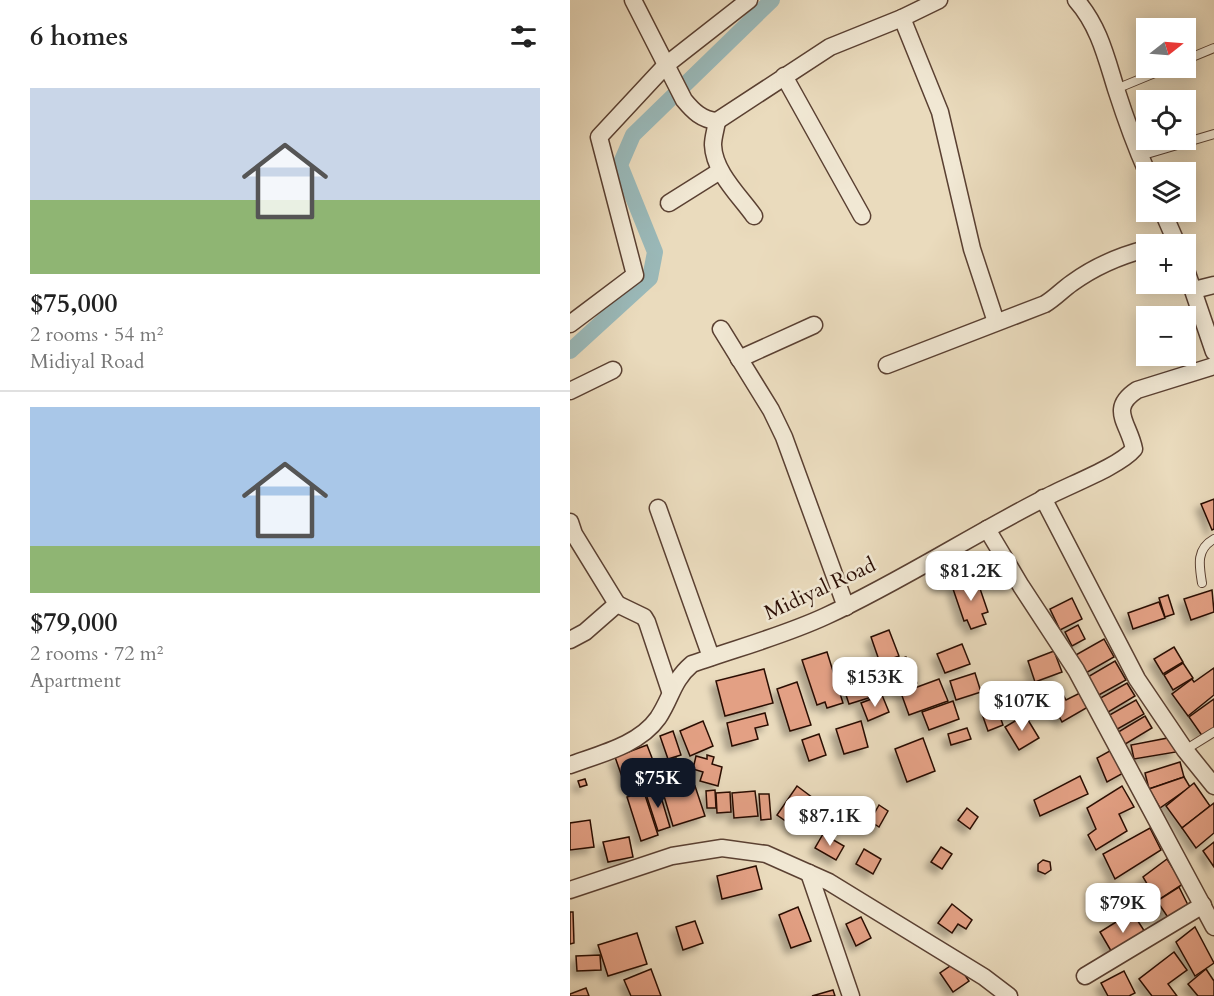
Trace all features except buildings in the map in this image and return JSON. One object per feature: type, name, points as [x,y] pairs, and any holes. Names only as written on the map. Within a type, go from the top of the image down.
[{"type":"street","points":[[633,0],[684,100],[704,118],[717,121]]},
{"type":"street","points":[[570,324],[635,275],[598,137],[666,65],[749,0]]},
{"type":"street","points":[[754,216],[720,171],[713,145],[717,121],[830,47],[902,18],[939,0]]},
{"type":"street","points":[[1076,0],[1095,27],[1143,162]]},
{"type":"street","points":[[902,18],[940,112],[972,249],[996,322]]},
{"type":"street","points":[[784,76],[862,216]]},
{"type":"street","points":[[669,203],[720,171]]},
{"type":"street","points":[[887,365],[1045,304],[1069,285],[1097,268],[1136,252]]},
{"type":"street","points":[[1196,290],[1214,285]]},
{"type":"street","points":[[1195,294],[1214,352]]},
{"type":"street","points":[[739,359],[814,325]]},
{"type":"street","points":[[721,329],[771,410],[784,437],[846,607]]},
{"type":"street","name":"Midiyal Road","points":[[570,765],[644,734],[661,713],[670,691],[682,673],[692,664],[781,634],[846,607],[1043,498],[1123,459],[1134,449],[1131,435],[1122,420],[1121,406],[1128,396],[1137,390],[1214,366]]},
{"type":"street","points":[[570,391],[613,370]]},
{"type":"street","points":[[1043,498],[1137,679],[1185,750],[1214,786]]},
{"type":"street","points":[[658,508],[711,657]]},
{"type":"street","points":[[570,522],[574,534],[617,604],[644,617],[647,622],[670,691]]},
{"type":"street","points":[[987,529],[1076,670],[1214,927]]},
{"type":"street","points":[[570,640],[585,632],[617,604]]},
{"type":"street","points":[[570,890],[672,856],[722,848],[766,854],[829,882],[984,977],[1009,996]]},
{"type":"street","points":[[809,873],[851,996]]},
{"type":"street","points":[[1085,976],[1203,905]]},
{"type":"lane","points":[[1196,55],[1214,48]]},
{"type":"lane","points":[[1116,89],[1143,78]]},
{"type":"lane","points":[[1140,156],[1214,134]]},
{"type":"lane","points":[[1202,583],[1199,558],[1203,548],[1214,538]]},
{"type":"lane","points":[[1185,750],[1214,732]]},
{"type":"waterway","points":[[570,351],[650,278],[655,252],[620,165],[633,135],[772,0]]}]
